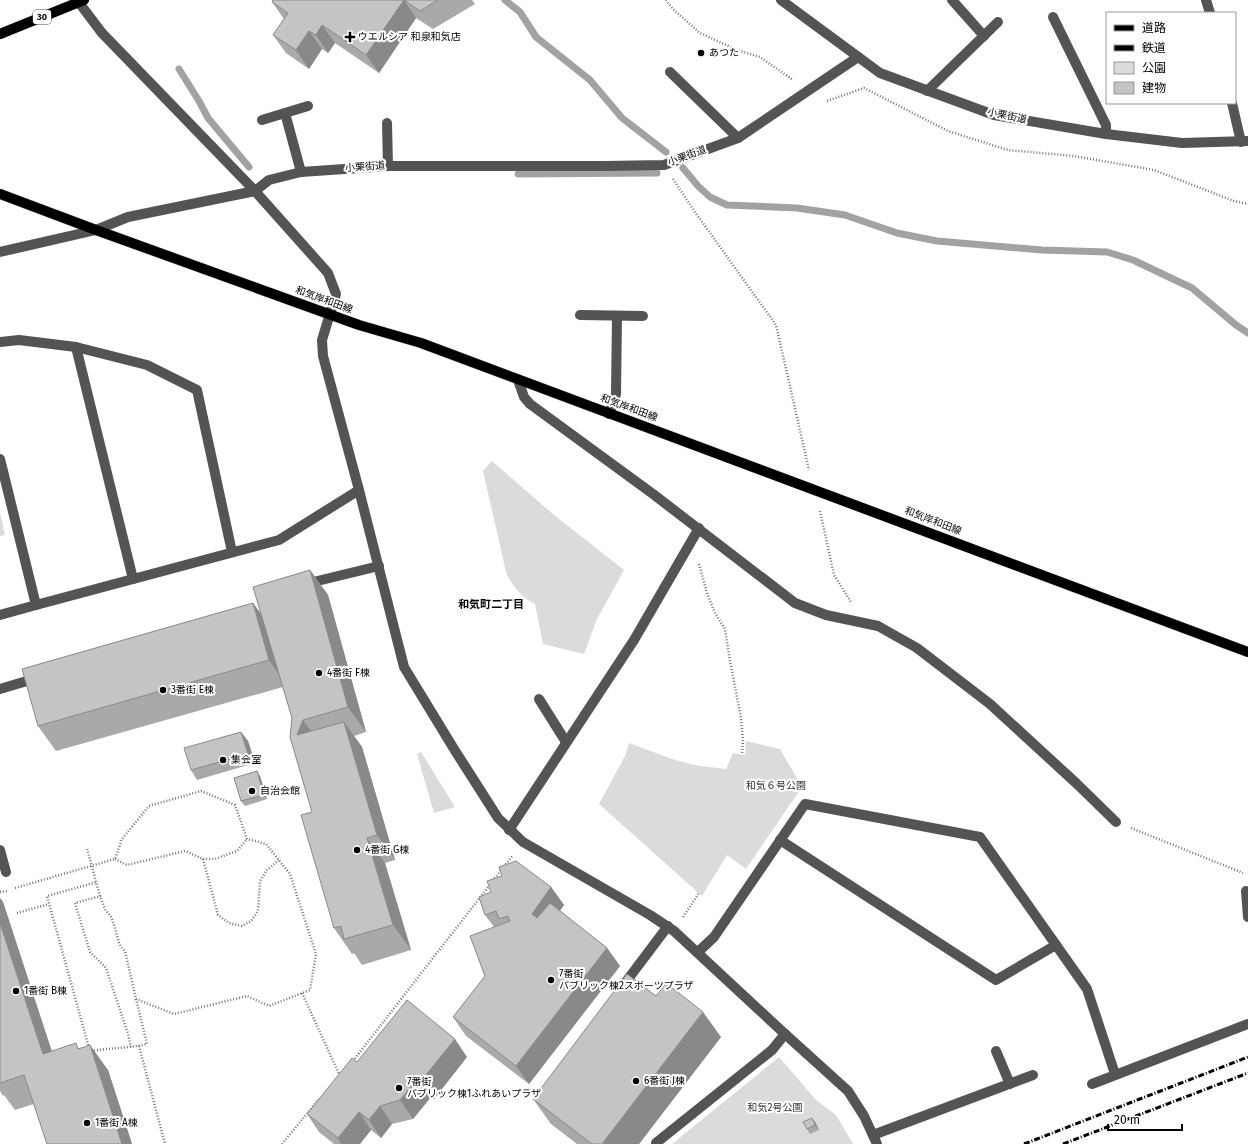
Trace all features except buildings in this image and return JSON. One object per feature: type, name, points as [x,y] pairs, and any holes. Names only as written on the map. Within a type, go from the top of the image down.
[{"type":"main road","name":"30","points":[[0,34],[80,1]]},
{"type":"main road","name":"和気岸和田線","points":[[0,194],[359,325],[421,343],[1248,652]]},
{"type":"street","points":[[781,0],[858,57]]},
{"type":"street","points":[[952,0],[984,36]]},
{"type":"street","points":[[1206,0],[1210,12]]},
{"type":"street","points":[[80,1],[102,33],[255,191],[328,273],[336,294],[322,340],[323,356],[379,566],[404,668],[494,813],[509,830],[523,842],[671,928],[848,1091],[864,1116],[875,1140],[1010,1084],[1033,1076]]},
{"type":"street","points":[[1052,17],[1106,125],[1106,134]]},
{"type":"street","points":[[927,91],[998,22]]},
{"type":"street","name":"小栗街道","points":[[0,252],[96,230],[128,217],[255,191],[269,180],[301,172],[388,166],[664,165],[738,138],[858,57],[880,72],[994,115],[1106,134],[1182,143],[1245,141]]},
{"type":"street","points":[[670,72],[738,138]]},
{"type":"street","points":[[1232,104],[1245,141]]},
{"type":"street","points":[[262,120],[308,106]]},
{"type":"street","points":[[285,113],[301,172]]},
{"type":"street","points":[[387,122],[388,166]]},
{"type":"street","points":[[580,315],[642,316]]},
{"type":"street","points":[[609,414],[616,394],[617,316]]},
{"type":"street","points":[[0,342],[19,340],[76,347],[147,365],[197,390],[232,552]]},
{"type":"street","points":[[76,347],[133,579]]},
{"type":"street","points":[[518,380],[524,397],[530,404],[698,528],[796,603],[826,615],[878,626],[917,648],[990,704],[1116,822]]},
{"type":"street","points":[[0,459],[36,605]]},
{"type":"street","points":[[0,615],[279,540],[359,490]]},
{"type":"street","points":[[509,830],[634,640],[698,528]]},
{"type":"street","points":[[297,586],[379,566]]},
{"type":"street","points":[[0,689],[47,676]]},
{"type":"street","points":[[539,699],[566,742]]},
{"type":"street","points":[[698,952],[714,937],[805,804],[980,837],[1088,989],[1115,1074]]},
{"type":"street","points":[[780,840],[996,980],[1056,945]]},
{"type":"street","points":[[0,850],[6,872]]},
{"type":"street","points":[[1246,891],[1248,918]]},
{"type":"street","points":[[619,992],[671,928]]},
{"type":"street","points":[[1092,1084],[1248,1024]]},
{"type":"street","points":[[656,1143],[772,1050],[785,1034]]},
{"type":"street","points":[[996,1051],[1010,1084]]},
{"type":"path","points":[[664,165],[695,212],[776,325],[809,470]]},
{"type":"path","points":[[814,489],[834,575],[851,602]]},
{"type":"path","points":[[698,559],[707,593],[715,613],[725,629],[741,718],[743,741],[742,754]]},
{"type":"path","points":[[116,859],[122,840],[149,806],[200,791],[235,805],[247,838]]},
{"type":"path","points":[[1116,822],[1248,875]]},
{"type":"path","points":[[0,892],[116,859],[127,865],[184,851],[203,859],[215,859],[237,851],[247,838]]},
{"type":"path","points":[[136,999],[174,1014],[247,996],[269,1006],[310,990],[316,954],[290,874],[266,844],[247,838]]},
{"type":"path","points":[[349,1067],[523,842]]},
{"type":"path","points":[[86,849],[106,911],[112,918],[120,946],[125,951],[147,1044],[90,1052],[86,1054]]},
{"type":"path","points":[[203,859],[218,915],[229,923],[242,926],[251,921],[258,911],[260,881],[267,870],[279,860]]},
{"type":"path","points":[[90,1052],[47,896],[97,882]]},
{"type":"path","points":[[671,928],[699,893]]},
{"type":"path","points":[[101,896],[75,903],[90,952],[106,968],[131,1047]]},
{"type":"path","points":[[17,913],[49,904]]},
{"type":"path","points":[[302,993],[341,1076]]},
{"type":"path","points":[[139,1046],[165,1144]]},
{"type":"path","points":[[338,1080],[345,1071]]},
{"type":"path","points":[[282,1144],[314,1104],[324,1094]]},
{"type":"green space","points":[[492,461],[554,515],[624,570],[597,619],[584,654],[543,644],[535,604],[521,595],[508,577],[483,471]]},
{"type":"green space","points":[[0,513],[5,535],[0,536]]},
{"type":"green space","name":"和気６号公園","points":[[746,741],[780,749],[802,787],[746,869],[727,855],[702,896],[599,804],[625,756],[629,743],[672,759],[694,765],[726,769],[733,753],[745,755]]},
{"type":"green space","points":[[421,752],[455,807],[434,813],[417,754]]},
{"type":"green space","name":"和気2号公園","points":[[779,1057],[816,1100],[836,1115],[853,1144],[672,1144]]},
{"type":"waterway","points":[[505,0],[520,12],[536,37],[590,80],[622,118],[666,152]]},
{"type":"waterway","points":[[179,69],[208,118],[249,167]]},
{"type":"waterway","points":[[683,168],[698,186],[710,197],[727,205],[797,208],[845,215],[897,233],[937,241],[1042,250],[1107,252],[1133,260],[1192,288],[1236,325],[1248,333]]},
{"type":"waterway","points":[[518,174],[657,173]]},
{"type":"railway","points":[[1024,1144],[1248,1057]]},
{"type":"railway","points":[[1063,1144],[1248,1073]]},
{"type":"place","name":"ウエルシア 和泉和気店","points":[[350,37]]},
{"type":"place","name":"あつた","points":[[701,53]]},
{"type":"place","name":"4番街 F棟","points":[[319,673]]},
{"type":"place","name":"3番街 E棟","points":[[163,690]]},
{"type":"place","name":"集会室","points":[[223,760]]},
{"type":"place","name":"自治会館","points":[[252,791]]},
{"type":"place","name":"4番街 G棟","points":[[357,850]]},
{"type":"place","name":"7番街 パブリック棟2スポーツプラザ","points":[[551,980]]},
{"type":"place","name":"1番街 B棟","points":[[16,991]]},
{"type":"place","name":"6番街 J棟","points":[[636,1081]]},
{"type":"place","name":"7番街 パブリック棟1ふれあいプラザ","points":[[399,1088]]},
{"type":"place","name":"1番街 A棟","points":[[87,1123]]},
{"type":"district","name":"和気町二丁目","points":[[491,604]]}]
